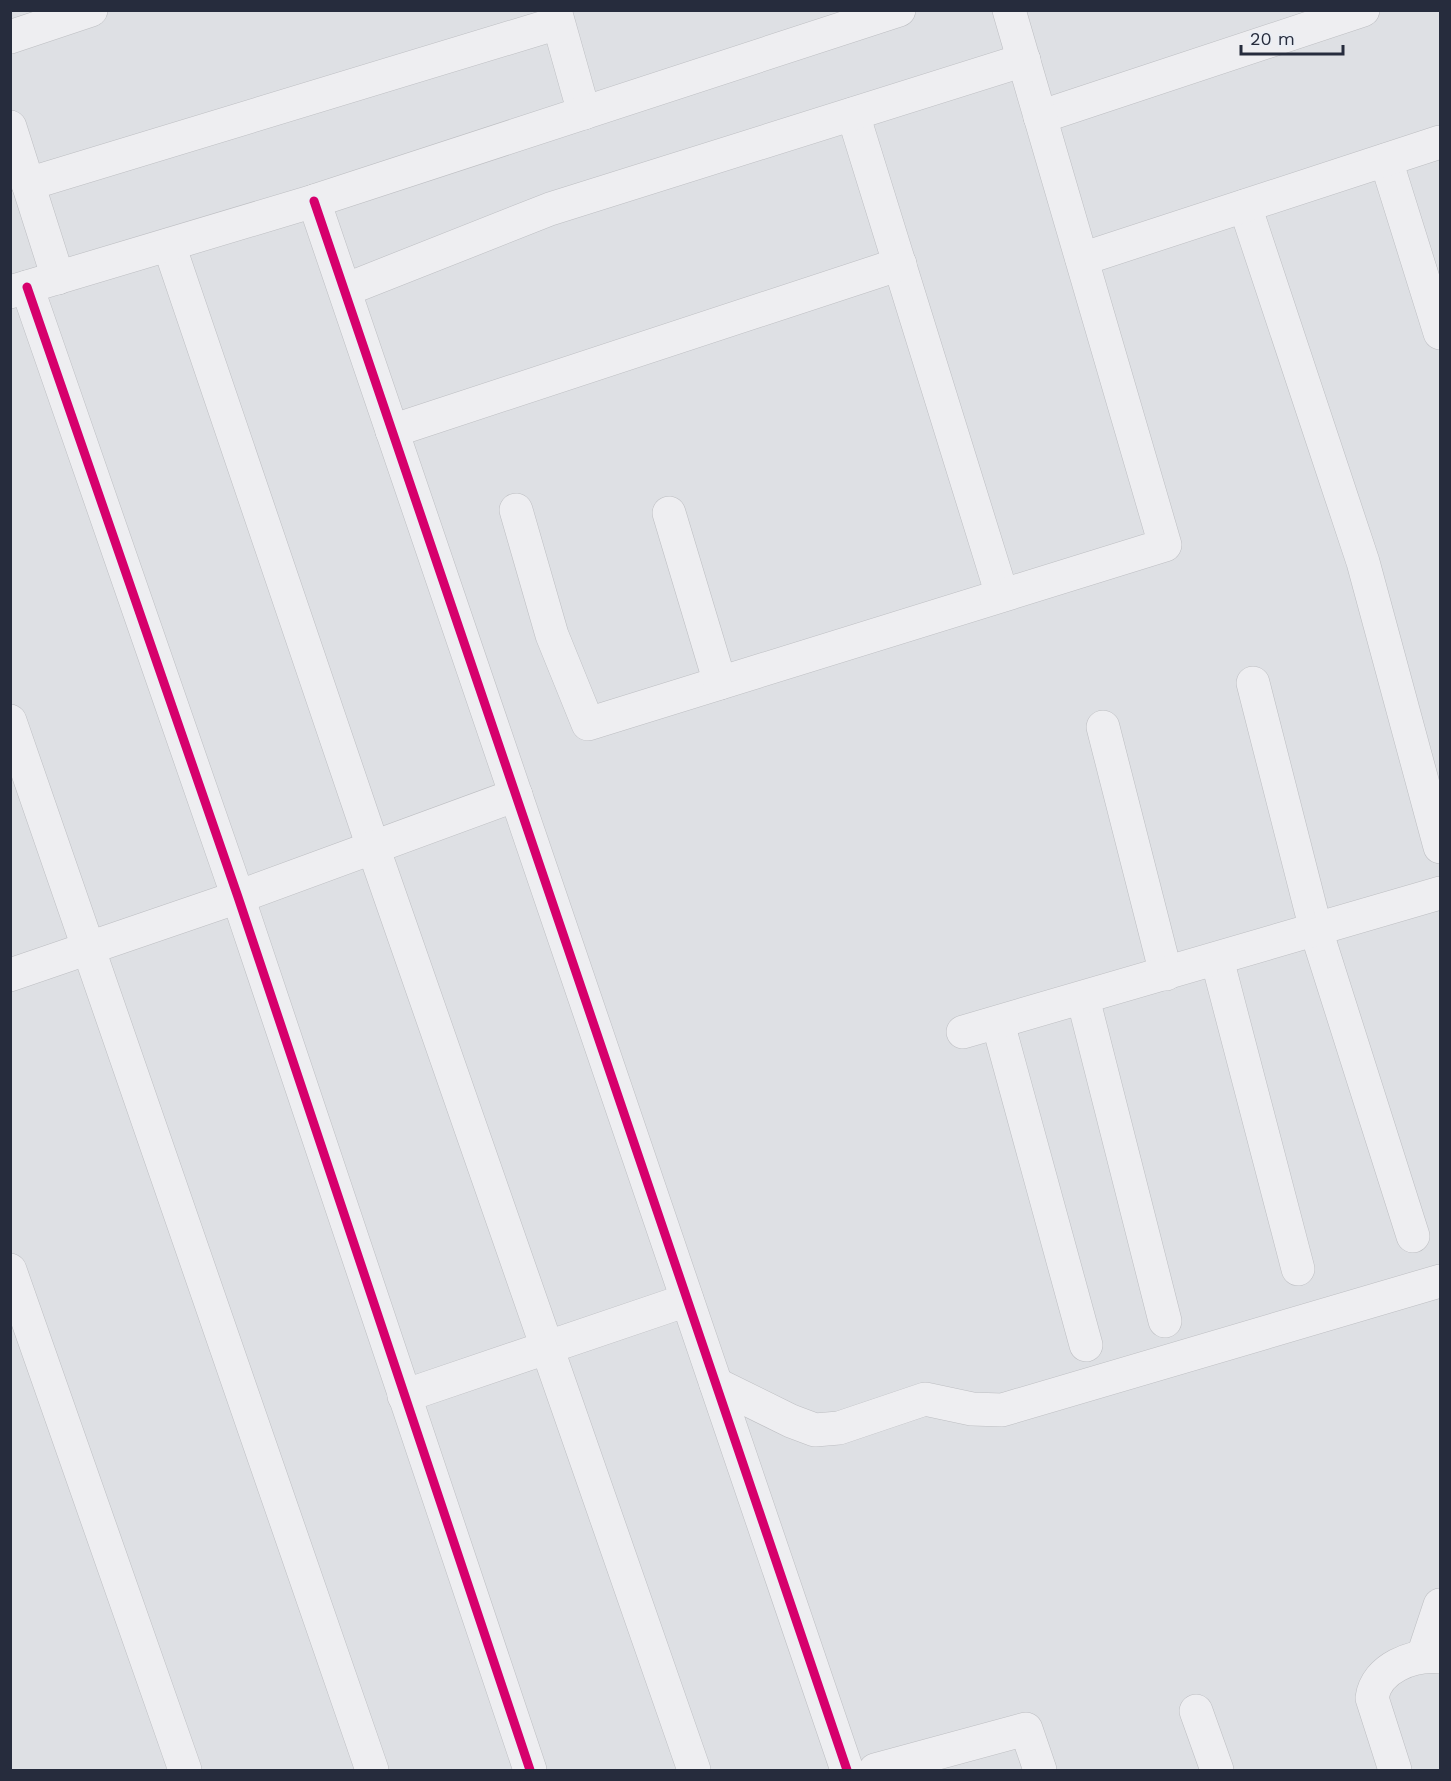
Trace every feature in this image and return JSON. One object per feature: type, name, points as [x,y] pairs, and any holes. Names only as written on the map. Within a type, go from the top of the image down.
[{"type":"street","points":[[10,37],[91,10]]},
{"type":"street","points":[[530,1770],[238,897],[19,290],[314,201],[899,10]]},
{"type":"street","points":[[516,510],[552,635],[588,724],[1165,545],[1010,10]]},
{"type":"street","points":[[1040,117],[1362,10]]},
{"type":"street","points":[[28,184],[557,17],[584,113]]},
{"type":"street","points":[[345,290],[550,209],[1024,60]]},
{"type":"street","points":[[854,114],[1002,595]]},
{"type":"street","points":[[10,127],[58,278]]},
{"type":"street","points":[[1082,259],[1440,142]]},
{"type":"street","points":[[1386,160],[1440,333]]},
{"type":"street","points":[[314,201],[847,1770]]},
{"type":"street","points":[[1245,206],[1363,562],[1440,847]]},
{"type":"street","points":[[169,245],[373,847],[694,1770]]},
{"type":"street","points":[[392,430],[900,264]]},
{"type":"street","points":[[669,513],[720,683]]},
{"type":"street","points":[[1253,683],[1316,930],[1413,1236]]},
{"type":"street","points":[[10,721],[90,947],[372,1770]]},
{"type":"street","points":[[1103,727],[1166,974]]},
{"type":"street","points":[[10,975],[238,897],[516,795]]},
{"type":"street","points":[[963,1032],[1440,893]]},
{"type":"street","points":[[1217,959],[1298,1269]]},
{"type":"street","points":[[1083,998],[1165,1321]]},
{"type":"street","points":[[998,1023],[1086,1345]]},
{"type":"street","points":[[10,1270],[185,1770]]},
{"type":"street","points":[[716,1384],[791,1421],[815,1430],[839,1428],[925,1399],[972,1409],[1002,1410],[1440,1281]]},
{"type":"street","points":[[405,1396],[687,1300]]},
{"type":"street","points":[[1395,1770],[1372,1698],[1373,1685],[1394,1668],[1432,1656],[1440,1605]]},
{"type":"street","points":[[1196,1711],[1217,1770]]},
{"type":"street","points":[[875,1770],[1026,1729],[1041,1770]]},
{"type":"cycle path","points":[[314,201],[847,1770]]},
{"type":"cycle path","points":[[27,287],[238,897],[530,1770]]}]
